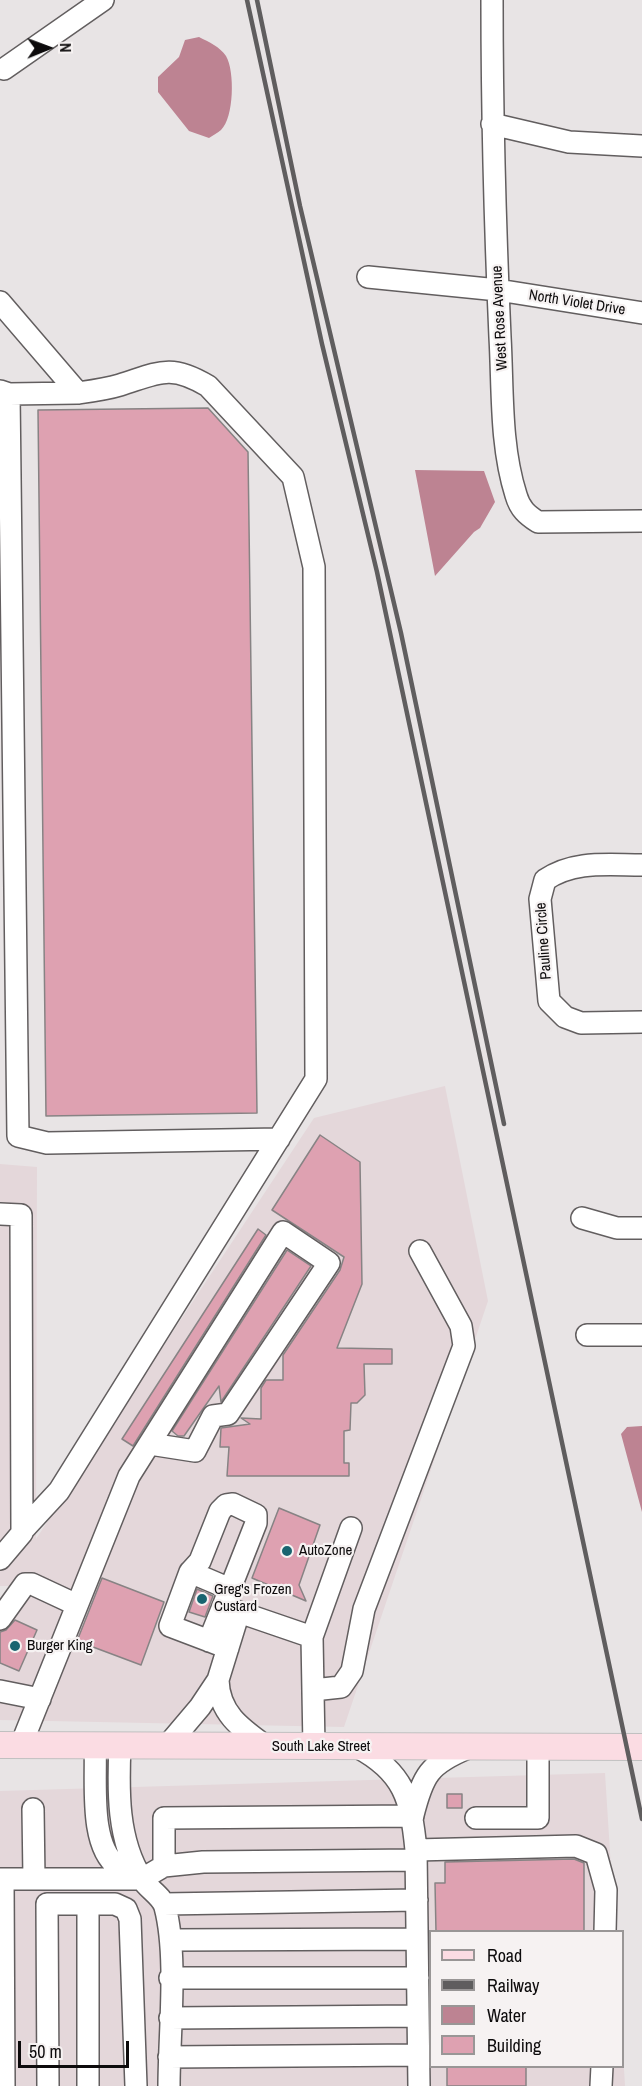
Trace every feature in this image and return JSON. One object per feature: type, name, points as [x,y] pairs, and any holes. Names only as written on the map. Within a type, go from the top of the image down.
[{"type":"main road","name":"South Lake Street","points":[[10,1745],[642,1747]]},
{"type":"street","points":[[4,69],[104,0]]},
{"type":"street","name":"West Rose Avenue","points":[[492,0],[492,124],[498,290],[507,456],[516,497],[524,513],[538,522],[642,521]]},
{"type":"street","points":[[492,124],[568,142],[642,146]]},
{"type":"street","name":"North Violet Drive","points":[[368,277],[498,290],[642,313]]},
{"type":"street","points":[[0,302],[78,393]]},
{"type":"street","points":[[0,1559],[59,1491],[279,1139],[316,1079],[314,567],[293,477],[208,386],[192,376],[161,371],[118,386],[78,393],[4,393],[18,1136],[47,1143],[279,1139]]},
{"type":"street","name":"Pauline Circle","points":[[642,865],[575,866],[559,870],[545,880],[540,898],[549,1001],[565,1017],[581,1023],[642,1022]]},
{"type":"street","points":[[0,1214],[21,1215],[22,1531]]},
{"type":"street","points":[[582,1218],[617,1228],[642,1228]]},
{"type":"street","points":[[10,1745],[39,1699],[129,1476],[284,1232],[329,1263],[228,1414],[213,1416],[195,1451],[150,1444]]},
{"type":"street","points":[[313,1690],[341,1686],[352,1671],[364,1609],[464,1346],[460,1326],[420,1251]]},
{"type":"street","points":[[587,1335],[642,1335]]},
{"type":"street","points":[[219,1644],[170,1626],[190,1572],[200,1561],[220,1511],[226,1505],[233,1504],[256,1515],[256,1523],[230,1589],[219,1644],[218,1695],[226,1712],[241,1728],[267,1747]]},
{"type":"street","points":[[315,1747],[312,1637],[351,1528]]},
{"type":"street","points":[[190,1572],[230,1589]]},
{"type":"street","points":[[0,1619],[19,1592],[75,1611]]},
{"type":"street","points":[[219,1644],[239,1612],[312,1637]]},
{"type":"street","points":[[167,1746],[200,1707],[218,1680]]},
{"type":"street","points":[[0,1691],[39,1699]]},
{"type":"street","points":[[108,1745],[120,1794],[125,1840],[142,1879],[164,1904],[171,1940],[169,2086]]},
{"type":"street","points":[[357,1747],[373,1755],[397,1778],[405,1790],[413,1816],[416,1855],[419,2086]]},
{"type":"street","points":[[413,1816],[421,1784],[426,1777],[436,1765],[468,1748]]},
{"type":"street","points":[[476,1818],[538,1818],[538,1748]]},
{"type":"street","points":[[33,1809],[40,1879],[47,1904],[48,2086]]},
{"type":"street","points":[[164,1866],[164,1818],[413,1816]]},
{"type":"street","points":[[4,2086],[2,1879],[142,1879],[164,1866],[203,1862],[416,1855],[576,1846],[596,1854],[606,1890],[605,1930]]},
{"type":"street","points":[[164,1904],[417,1900]]},
{"type":"street","points":[[47,1904],[115,1904],[126,1909],[130,1918],[136,2086]]},
{"type":"street","points":[[88,1904],[88,2086]]},
{"type":"street","points":[[171,1940],[417,1939]]},
{"type":"street","points":[[170,1978],[418,1978]]},
{"type":"street","points":[[170,2018],[418,2016]]},
{"type":"street","points":[[169,2057],[419,2055]]},
{"type":"street","points":[[601,2086],[602,2068]]},
{"type":"shaded area","points":[[445,1086],[488,1301],[344,1727],[0,1720],[0,1605],[11,1586],[0,1586],[0,1164],[37,1167],[36,1539],[314,1118]]},
{"type":"shaded area","points":[[605,1773],[615,1930],[429,1930],[429,2068],[624,2068],[625,2086],[0,2086],[0,1791]]},
{"type":"water","points":[[199,37],[224,53],[231,72],[232,94],[229,115],[221,130],[209,138],[189,131],[158,92],[158,77],[179,57],[185,40]]},
{"type":"water","points":[[415,470],[484,471],[495,502],[480,528],[435,576]]},
{"type":"water","points":[[642,1426],[642,1512],[621,1434],[627,1427]]},
{"type":"building","points":[[208,408],[248,452],[257,1113],[46,1116],[38,410]]},
{"type":"building","points":[[320,1135],[360,1162],[362,1284],[337,1348],[392,1349],[392,1364],[364,1364],[365,1395],[357,1403],[351,1403],[350,1430],[344,1431],[344,1463],[349,1463],[349,1476],[227,1476],[229,1447],[220,1447],[221,1428],[250,1424],[241,1418],[261,1419],[261,1388],[266,1380],[283,1380],[283,1355],[340,1270],[344,1257],[272,1210]]},
{"type":"building","points":[[258,1229],[266,1235],[133,1446],[122,1439]]},
{"type":"building","points":[[287,1250],[311,1266],[221,1402],[219,1386],[184,1436],[178,1436],[172,1431]]},
{"type":"building","name":"AutoZone","points":[[279,1508],[320,1525],[299,1585],[306,1601],[252,1578]]},
{"type":"building","points":[[102,1578],[164,1602],[141,1665],[77,1641]]},
{"type":"building","points":[[197,1589],[213,1596],[205,1617],[189,1612]]},
{"type":"building","name":"Burger King","points":[[15,1620],[37,1630],[19,1671],[0,1663],[0,1632],[6,1630]]},
{"type":"building","points":[[447,1794],[462,1794],[462,1808],[447,1808]]},
{"type":"building","points":[[574,1859],[584,1863],[584,1930],[436,1930],[435,1883],[445,1883],[445,1862]]},
{"type":"building","points":[[447,2068],[526,2068],[526,2086],[447,2086]]},
{"type":"railway","points":[[247,0],[322,344],[377,572],[642,1819]]},
{"type":"railway","points":[[257,0],[300,206],[401,633],[504,1124]]},
{"type":"place","name":"AutoZone","points":[[287,1551]]},
{"type":"place","name":"Greg's Frozen Custard","points":[[202,1599]]},
{"type":"place","name":"Burger King","points":[[15,1646]]}]
